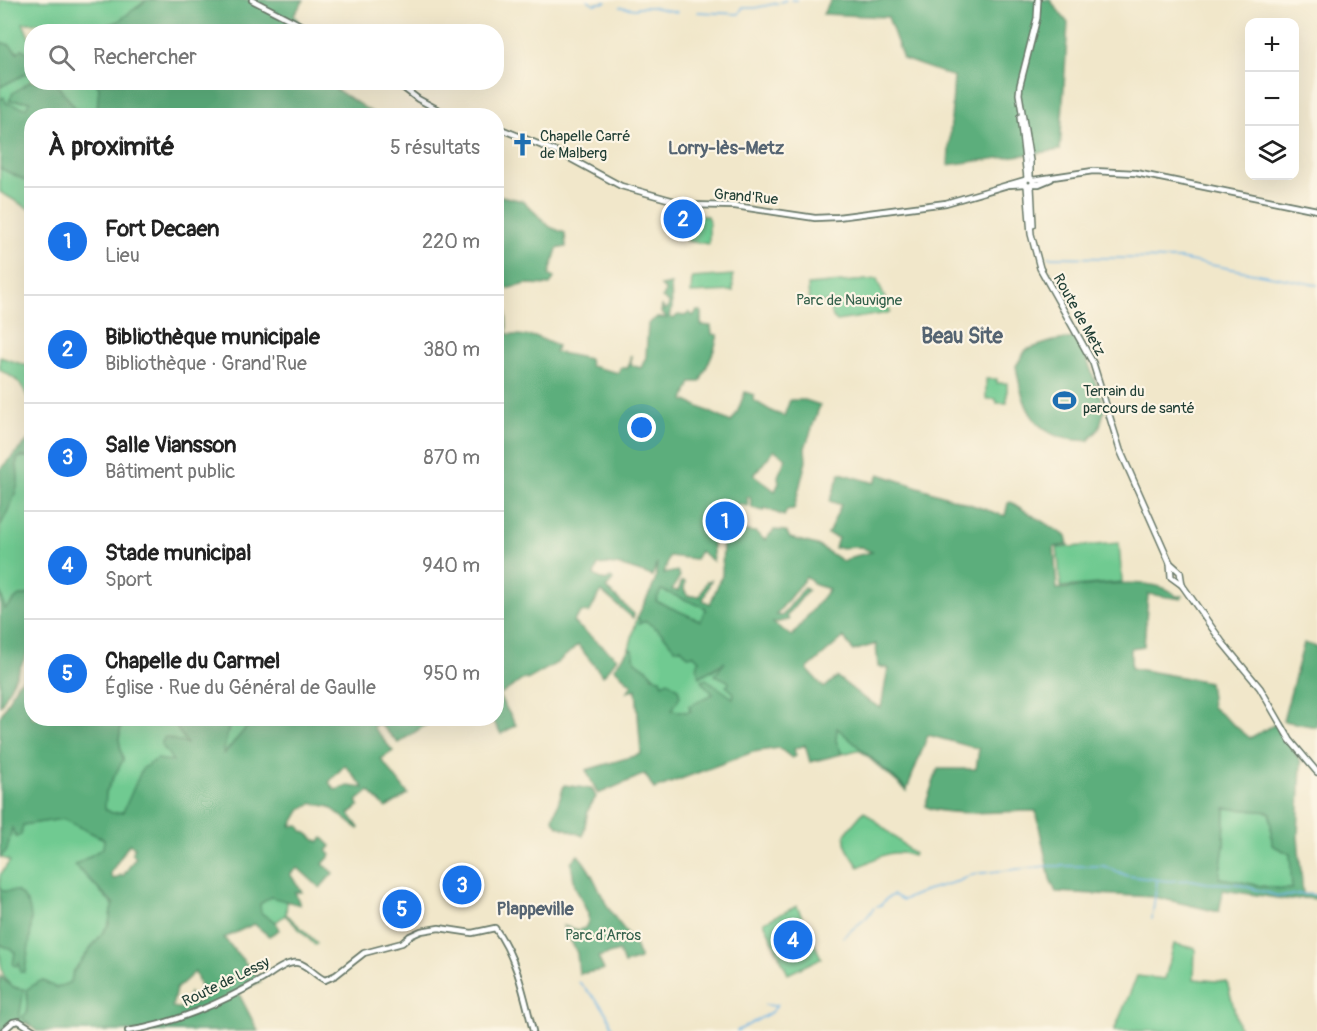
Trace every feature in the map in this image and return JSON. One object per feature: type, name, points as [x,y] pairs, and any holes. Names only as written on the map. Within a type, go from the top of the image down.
[{"type":"main road","name":"Route de Metz","points":[[1037,0],[1037,18],[1021,75],[1019,94],[1030,161],[1029,182],[1034,245],[1047,281],[1093,363],[1120,450],[1170,563],[1171,573]]},
{"type":"main road","name":"Route de Metz","points":[[1170,563],[1177,569]]},
{"type":"main road","points":[[1178,577],[1172,577],[1171,573],[1177,569],[1182,585],[1204,618],[1260,688],[1295,748],[1317,772]]},
{"type":"street","points":[[252,0],[299,24]]},
{"type":"street","points":[[406,90],[435,108]]},
{"type":"street","name":"Grand'Rue","points":[[504,130],[560,153],[619,186],[679,203],[735,206],[815,218],[944,203],[1005,185],[1029,182]]},
{"type":"street","points":[[1029,182],[1039,184],[1053,177],[1093,171],[1112,171],[1155,176],[1317,210]]},
{"type":"street","name":"Grand'Rue","points":[[1005,185],[1018,186],[1029,182]]},
{"type":"street","name":"Route de Lessy","points":[[128,1031],[145,1029],[183,1016],[298,963],[325,980],[336,975],[364,953],[402,942],[415,933],[439,928],[472,933],[495,928],[508,949],[520,980],[533,1031]]},
{"type":"street","points":[[3,1031],[16,1021],[23,1022],[35,1031]]},
{"type":"green space","points":[[0,0],[147,0],[117,22],[110,24],[23,23],[24,56],[0,42]]},
{"type":"green space","points":[[147,0],[304,0],[294,15],[300,24],[111,24]]},
{"type":"green space","points":[[831,0],[1050,0],[1068,23],[1060,150],[948,165],[954,77],[903,59],[888,17],[823,14]]},
{"type":"green space","points":[[0,42],[10,45],[17,53],[22,49],[24,50],[24,75],[0,87]]},
{"type":"green space","points":[[24,75],[24,86],[13,93],[10,101],[30,101],[26,108],[6,103],[0,99],[0,87]]},
{"type":"green space","points":[[24,86],[24,90],[61,90],[75,108],[26,108],[30,101],[9,101],[13,93]]},
{"type":"green space","points":[[61,90],[100,90],[112,108],[75,108]]},
{"type":"green space","points":[[99,90],[337,90],[365,108],[97,108]]},
{"type":"green space","points":[[4,97],[6,103],[26,108],[24,108],[24,180],[0,168],[0,99]]},
{"type":"green space","points":[[0,168],[24,180],[24,206],[0,192]]},
{"type":"green space","points":[[504,197],[523,201],[550,227],[565,233],[566,247],[557,249],[549,275],[554,278],[550,285],[527,284],[505,289],[507,334],[537,337],[557,346],[555,352],[589,359],[590,366],[619,373],[620,368],[628,368],[631,355],[631,365],[641,368],[646,357],[648,324],[656,318],[667,318],[661,313],[662,305],[664,310],[668,308],[669,303],[662,298],[665,290],[661,286],[671,284],[672,308],[669,316],[673,319],[678,315],[685,316],[689,312],[693,316],[697,311],[701,311],[701,325],[711,326],[712,334],[718,335],[700,382],[691,382],[684,400],[731,422],[745,392],[754,395],[753,400],[784,416],[790,400],[805,400],[820,405],[805,448],[806,461],[794,509],[787,510],[784,516],[765,508],[764,511],[752,508],[750,497],[747,497],[748,506],[733,504],[733,511],[707,514],[716,526],[723,525],[726,529],[755,532],[765,540],[774,530],[786,531],[790,538],[817,545],[844,562],[851,557],[872,552],[861,547],[835,548],[838,538],[828,534],[841,505],[830,501],[840,473],[875,483],[879,474],[1005,516],[1008,503],[1011,502],[1066,536],[1068,545],[1054,547],[1057,589],[1138,584],[1154,585],[1167,589],[1176,596],[1183,596],[1181,599],[1148,594],[1144,646],[1131,648],[1131,668],[1209,682],[1212,707],[1250,738],[1277,723],[1301,762],[1298,837],[1303,894],[1317,895],[1317,899],[1291,900],[1223,890],[1219,912],[1155,897],[1056,892],[1050,879],[1036,811],[962,813],[935,810],[925,806],[938,769],[976,769],[979,749],[928,735],[907,789],[837,728],[836,741],[842,754],[810,762],[805,745],[794,749],[796,756],[792,758],[779,748],[753,752],[654,789],[645,774],[598,794],[586,770],[641,754],[636,689],[627,692],[632,685],[614,668],[629,649],[633,650],[635,661],[649,670],[652,677],[661,678],[662,684],[668,681],[678,688],[680,696],[672,710],[691,711],[689,706],[713,694],[701,681],[706,679],[733,698],[734,693],[726,686],[729,684],[728,681],[715,675],[725,662],[699,677],[697,668],[699,660],[694,655],[688,656],[681,648],[675,649],[663,634],[646,621],[639,624],[640,620],[637,618],[655,582],[657,563],[652,576],[619,566],[598,565],[594,575],[605,581],[611,578],[613,580],[606,588],[634,614],[633,618],[602,592],[589,613],[581,612],[573,622],[617,658],[603,676],[578,645],[557,663],[527,680],[525,678],[504,693]],"holes":[[[774,450],[786,458],[778,476],[779,483],[775,491],[754,475]],[[713,540],[723,541],[722,575],[710,604],[703,600],[711,580],[706,582],[700,596],[688,596],[684,590],[685,582],[682,581],[678,591],[672,590],[680,576],[677,571],[664,574],[669,556],[695,559],[700,551],[713,561]],[[806,577],[816,585],[829,589],[792,636],[773,623],[789,620],[787,616],[808,590],[804,588],[782,616],[776,615]],[[661,590],[706,608],[701,621],[656,601]],[[844,637],[853,651],[876,644],[878,667],[888,668],[881,708],[865,699],[837,677],[824,688],[807,669]],[[1225,808],[1270,812],[1272,845],[1290,854],[1292,889],[1219,878],[1224,846]]]},
{"type":"green space","points":[[689,216],[707,216],[709,244],[687,241],[688,237],[683,231]]},
{"type":"green space","points":[[733,275],[733,291],[691,293],[692,278]]},
{"type":"green space","name":"Parc de Nauvigne","points":[[877,279],[890,311],[888,313],[837,321],[827,302],[809,305],[808,285]]},
{"type":"green space","points":[[1073,338],[1083,349],[1105,408],[1099,429],[1088,441],[1060,437],[1040,426],[1033,418],[1024,399],[1016,366],[1026,350],[1053,341]]},
{"type":"green space","points":[[0,357],[24,365],[24,391],[12,377],[0,370]]},
{"type":"green space","points":[[986,379],[997,379],[997,383],[1007,383],[1007,403],[997,403],[996,399],[986,399]]},
{"type":"green space","points":[[24,444],[24,457],[17,459],[17,488],[0,527],[0,469]]},
{"type":"green space","points":[[24,457],[24,595],[19,596],[5,609],[0,591],[0,527],[18,484],[17,459]]},
{"type":"green space","points":[[1119,543],[1122,582],[1061,587],[1057,548]]},
{"type":"green space","points":[[660,589],[707,608],[701,622],[656,601]]},
{"type":"green space","points":[[0,591],[5,609],[19,596],[24,595],[24,660],[0,707]]},
{"type":"green space","points":[[637,618],[640,623],[646,621],[663,634],[675,649],[681,648],[688,656],[694,654],[699,660],[697,668],[712,671],[728,660],[729,684],[727,686],[734,693],[733,699],[714,694],[689,706],[691,711],[672,710],[658,682],[635,661],[633,650],[629,649]]},
{"type":"green space","points":[[1304,643],[1317,647],[1317,727],[1283,721]]},
{"type":"green space","points":[[24,676],[24,726],[121,726],[119,740],[123,760],[106,792],[105,809],[112,813],[123,812],[142,769],[157,759],[173,761],[161,744],[165,737],[187,744],[176,726],[229,726],[223,755],[249,726],[374,726],[373,727],[393,751],[381,759],[408,794],[386,808],[369,791],[357,801],[359,806],[349,814],[358,829],[330,807],[313,803],[301,809],[291,826],[299,825],[302,831],[316,841],[319,842],[323,838],[331,846],[327,851],[331,855],[323,864],[333,873],[320,888],[298,868],[290,874],[302,892],[295,892],[300,905],[271,897],[260,904],[261,913],[276,922],[279,930],[269,936],[254,924],[224,938],[261,981],[238,992],[258,1031],[37,1031],[23,1019],[27,1013],[27,989],[42,980],[56,988],[71,982],[73,972],[109,924],[114,904],[75,865],[103,848],[104,839],[63,819],[23,825],[21,835],[16,837],[12,828],[7,850],[0,857],[0,717],[17,684]],"holes":[[[345,765],[364,788],[348,786],[335,790],[329,782]],[[129,844],[135,847],[132,854],[136,857],[123,876],[114,879],[111,877],[111,872]],[[195,972],[204,998],[194,1004],[189,993],[184,1009],[172,1007],[176,989]]]},
{"type":"green space","points":[[504,705],[516,725],[501,734],[496,726],[504,726]]},
{"type":"green space","points":[[121,726],[176,726],[188,745],[122,812],[112,813],[104,809],[106,792],[123,760],[119,740]]},
{"type":"green space","points":[[229,726],[249,726],[247,727],[222,756]]},
{"type":"green space","points":[[382,726],[424,726],[398,743]]},
{"type":"green space","points":[[836,727],[907,791],[862,752],[857,750],[842,754],[836,741]]},
{"type":"green space","points":[[564,785],[592,789],[596,797],[588,810],[583,836],[558,826],[553,819]]},
{"type":"green space","points":[[1225,808],[1270,812],[1272,845],[1290,854],[1293,889],[1274,888],[1219,878],[1224,846]]},
{"type":"green space","points":[[864,811],[914,854],[913,856],[892,853],[859,867],[845,843],[845,838]]},
{"type":"green space","points":[[63,819],[104,839],[104,848],[75,865],[112,904],[115,904],[111,910],[109,924],[73,972],[71,982],[44,997],[23,1019],[37,1031],[25,1023],[17,1027],[13,1025],[7,1031],[0,1031],[14,1019],[23,989],[15,988],[6,979],[1,966],[0,944],[15,952],[25,899],[17,892],[3,891],[0,888],[0,875],[10,861],[0,857],[7,849],[12,827],[17,837],[22,825]]},
{"type":"green space","name":"Parc d'Arros","points":[[578,855],[588,868],[611,912],[632,939],[640,959],[624,964],[619,951],[598,957],[604,970],[579,974],[577,953],[563,926],[579,930],[585,928],[588,922],[588,914],[575,886],[571,863]]},
{"type":"green space","points":[[0,888],[3,891],[17,891],[29,907],[31,930],[25,972],[20,972],[19,963],[17,966],[13,965],[15,952],[0,944]]},
{"type":"green space","points":[[271,896],[287,901],[286,914],[317,943],[315,945],[285,915],[276,922],[260,913],[260,904]]},
{"type":"green space","points":[[797,906],[821,958],[788,974],[764,922]]},
{"type":"green space","points":[[1174,944],[1195,948],[1194,979],[1227,982],[1240,1031],[1114,1031],[1137,976],[1165,979]]},
{"type":"green space","points":[[0,975],[10,985],[24,989],[19,1019],[10,1021],[0,1030]]},
{"type":"waterway","points":[[588,0],[594,4],[606,2]]},
{"type":"waterway","points":[[781,2],[786,0]]},
{"type":"waterway","points":[[791,0],[797,0]]},
{"type":"waterway","points":[[698,12],[739,14],[742,8],[778,3]]},
{"type":"waterway","points":[[620,7],[636,9],[651,7],[677,12]]},
{"type":"waterway","points":[[1048,257],[1180,259],[1317,285]]},
{"type":"waterway","points":[[877,906],[893,895],[903,900],[973,874],[1047,866],[1104,866],[1128,876],[1168,881],[1192,880],[1237,884],[1278,896],[1317,895]]},
{"type":"waterway","points":[[1152,919],[1157,881]]},
{"type":"waterway","points":[[843,937],[866,918],[874,908]]},
{"type":"waterway","points":[[579,982],[604,1010],[613,1031]]},
{"type":"waterway","points":[[765,1005],[777,1006],[778,1004]]},
{"type":"waterway","points":[[737,1031],[770,1013],[777,1006]]},
{"type":"place","name":"Chapelle Carré de Malberg","points":[[522,145]]},
{"type":"place","name":"Bibliothèque municipale","points":[[683,219]]},
{"type":"place","name":"Terrain du parcours de santé","points":[[1065,400]]},
{"type":"place","name":"Fort Decaen","points":[[725,521]]},
{"type":"place","name":"Salle Viansson","points":[[462,885]]},
{"type":"place","name":"Chapelle du Carmel","points":[[402,909]]},
{"type":"place","name":"Stade municipal","points":[[793,940]]},
{"type":"district","name":"Lorry-lès-Metz","points":[[726,148]]},
{"type":"district","name":"Beau Site","points":[[962,336]]},
{"type":"district","name":"Plappeville","points":[[535,909]]}]
